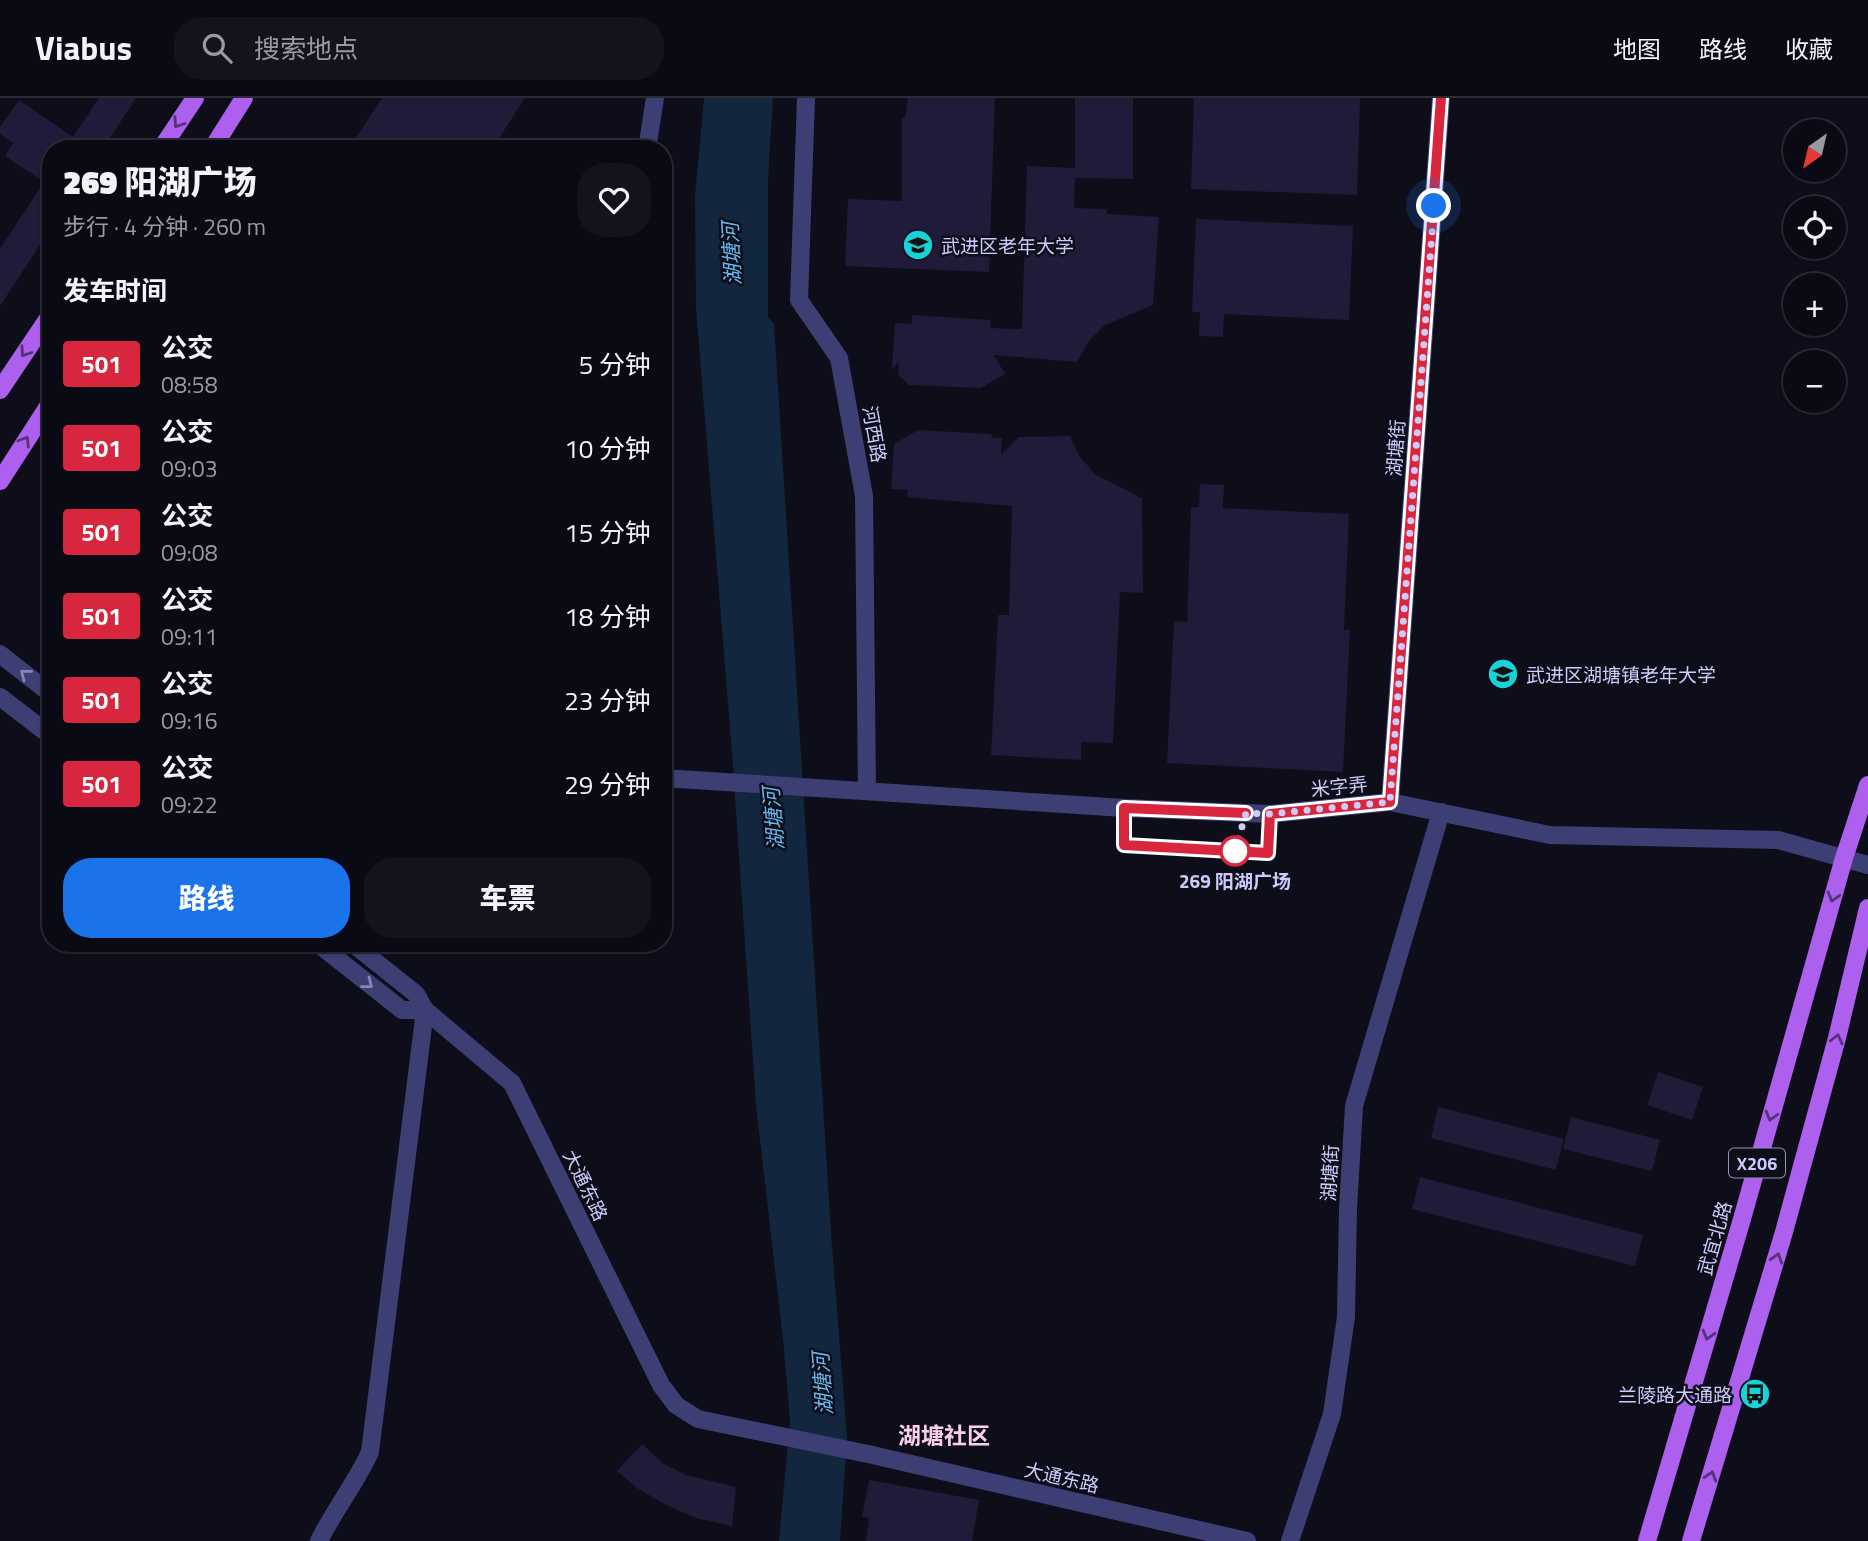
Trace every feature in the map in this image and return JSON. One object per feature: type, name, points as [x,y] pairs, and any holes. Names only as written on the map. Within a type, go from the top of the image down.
[{"type":"main road","points":[[167,140],[195,98]]},
{"type":"main road","points":[[218,140],[244,98]]},
{"type":"main road","points":[[0,390],[42,327]]},
{"type":"main road","points":[[0,481],[42,416]]},
{"type":"main road","name":"武宜北路","points":[[1647,1541],[1844,858],[1868,785]]},
{"type":"main road","name":"X206","points":[[1691,1541],[1784,1232],[1837,1038],[1868,908]]},
{"type":"street","points":[[648,140],[654,98]]},
{"type":"street","name":"河西路","points":[[806,98],[799,300],[839,358],[864,496],[867,791]]},
{"type":"street","name":"湖塘街","points":[[1390,802],[1441,98]]},
{"type":"street","points":[[0,654],[42,687]]},
{"type":"street","points":[[0,697],[42,730]]},
{"type":"street","name":"米字弄","points":[[672,779],[1124,808],[1270,814],[1390,802],[1550,835],[1778,840],[1868,865]]},
{"type":"street","name":"湖塘街","points":[[1290,1541],[1332,1414],[1346,1317],[1354,1106],[1441,812]]},
{"type":"street","name":"大通东路","points":[[328,952],[402,1010],[425,1010]]},
{"type":"street","name":"大通东路","points":[[363,952],[415,994],[425,1010],[512,1083],[661,1385],[676,1405],[698,1419],[868,1454],[1247,1541]]},
{"type":"street","points":[[319,1541],[332,1513],[360,1474],[370,1452],[425,1010]]},
{"type":"water","name":"湖塘河","points":[[704,98],[773,98],[768,179],[768,317],[774,324],[831,1233],[847,1437],[840,1541],[779,1541],[790,1420],[756,1105],[732,753],[696,308],[695,196]]},
{"type":"building","points":[[99,98],[136,98],[109,140],[42,140],[42,181],[5,156],[13,143],[0,134],[0,127],[19,100],[73,137]]},
{"type":"building","points":[[382,98],[525,98],[498,140],[355,139]]},
{"type":"building","points":[[908,98],[995,98],[989,272],[845,266],[848,199],[902,201],[902,118],[905,118]]},
{"type":"building","points":[[1075,98],[1133,98],[1133,179],[1075,178],[1074,208],[1107,209],[1107,214],[1159,217],[1153,305],[1105,325],[1088,342],[1077,362],[994,355],[1005,374],[981,388],[909,385],[898,375],[899,362],[892,370],[895,323],[912,324],[912,315],[991,320],[990,328],[1022,329],[1027,166],[1075,168]]},
{"type":"building","points":[[1194,98],[1360,98],[1357,195],[1191,189]]},
{"type":"building","points":[[42,185],[42,242],[0,306],[0,249]]},
{"type":"building","points":[[1196,219],[1353,226],[1349,320],[1224,314],[1223,337],[1199,336],[1200,312],[1192,312]]},
{"type":"building","points":[[918,430],[990,434],[994,438],[1002,438],[1001,455],[1019,437],[1070,436],[1080,457],[1096,475],[1142,498],[1143,593],[1120,592],[1113,743],[1081,742],[1081,760],[991,755],[998,615],[1009,615],[1012,506],[907,497],[908,490],[891,489],[894,444]]},
{"type":"building","points":[[1200,484],[1224,485],[1223,508],[1349,514],[1344,630],[1350,630],[1343,772],[1167,763],[1174,621],[1187,622],[1191,507],[1199,507]]},
{"type":"building","points":[[1658,1072],[1703,1087],[1692,1120],[1647,1105]]},
{"type":"building","points":[[1438,1107],[1564,1139],[1556,1170],[1431,1138]]},
{"type":"building","points":[[1571,1117],[1660,1140],[1652,1171],[1563,1149]]},
{"type":"building","points":[[1420,1177],[1643,1235],[1635,1266],[1412,1209]]},
{"type":"building","points":[[642,1444],[664,1464],[686,1475],[736,1487],[732,1526],[696,1518],[664,1504],[637,1488],[617,1471]]},
{"type":"building","points":[[869,1480],[979,1500],[972,1541],[866,1541],[869,1518],[862,1517]]},
{"type":"bus line","name":"501","points":[[1246,813],[1124,808],[1124,845],[1268,853],[1270,814],[1390,802],[1441,98]]},
{"type":"place","name":"武进区老年大学","points":[[918,245]]},
{"type":"place","name":"武进区湖塘镇老年大学","points":[[1503,674]]},
{"type":"place","name":"269 阳湖广场","points":[[1235,851]]},
{"type":"place","name":"兰陵路大通路","points":[[1755,1394]]},
{"type":"district","name":"湖塘社区","points":[[944,1435]]},
{"type":"route","points":[[1235,851],[1246,813],[1270,814],[1390,802],[1434,206]]}]
